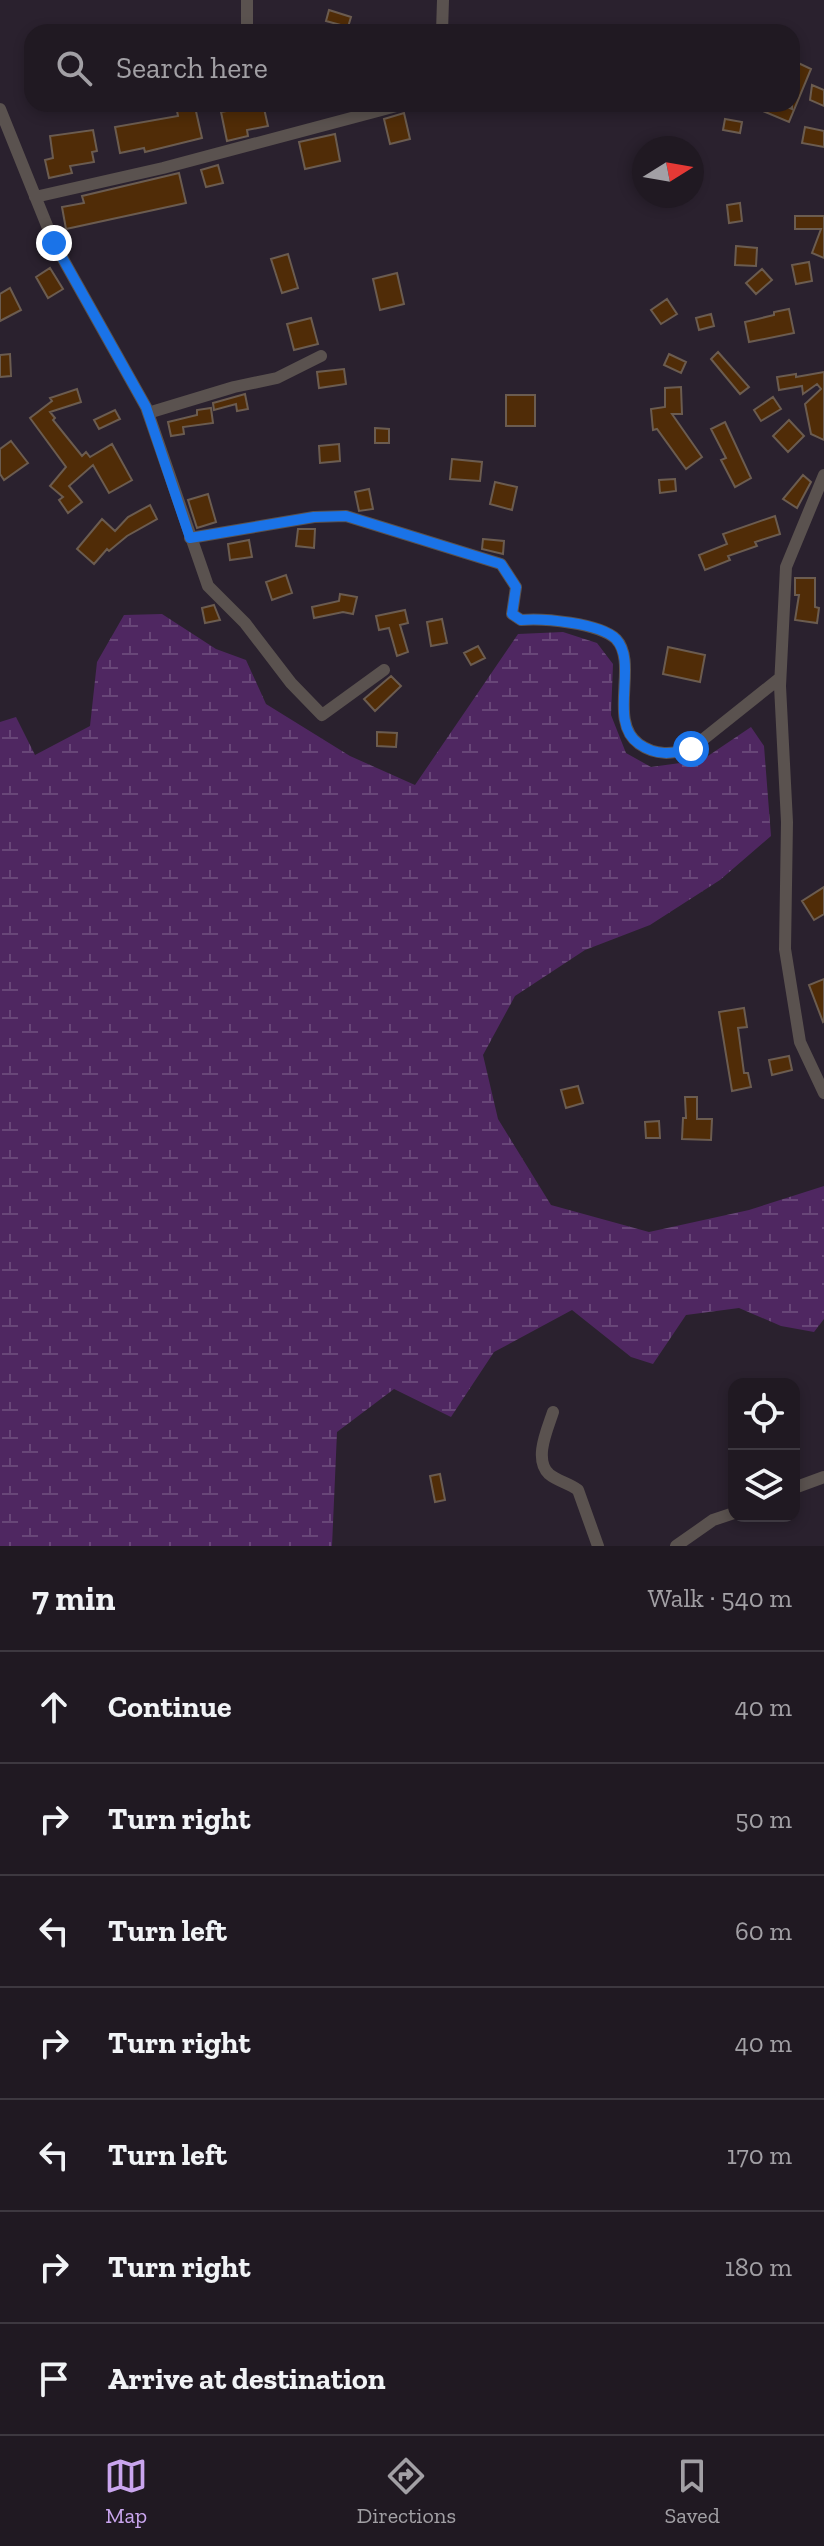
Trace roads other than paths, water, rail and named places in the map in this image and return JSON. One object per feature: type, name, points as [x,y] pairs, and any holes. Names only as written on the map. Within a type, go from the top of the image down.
[{"type":"street","points":[[247,0],[247,24]]},
{"type":"street","points":[[442,24],[443,0]]},
{"type":"street","points":[[0,109],[54,243],[110,338],[148,413],[208,586],[245,623],[291,683],[322,715],[384,670]]},
{"type":"street","points":[[35,197],[163,168],[374,112]]},
{"type":"street","points":[[148,413],[234,387],[277,378],[321,356]]},
{"type":"street","points":[[824,475],[786,567],[780,678],[787,822],[785,949],[800,1042],[824,1093]]},
{"type":"street","points":[[190,538],[314,517],[346,516],[501,564],[516,587],[512,614],[521,620],[534,619],[601,629],[618,641],[624,660],[625,722],[631,739],[649,752],[673,754],[691,749],[780,678]]},
{"type":"street","points":[[553,1412],[543,1443],[544,1464],[549,1474],[578,1490],[598,1546]]},
{"type":"street","points":[[800,1486],[824,1477]]},
{"type":"street","points":[[676,1546],[713,1520],[728,1515]]}]
